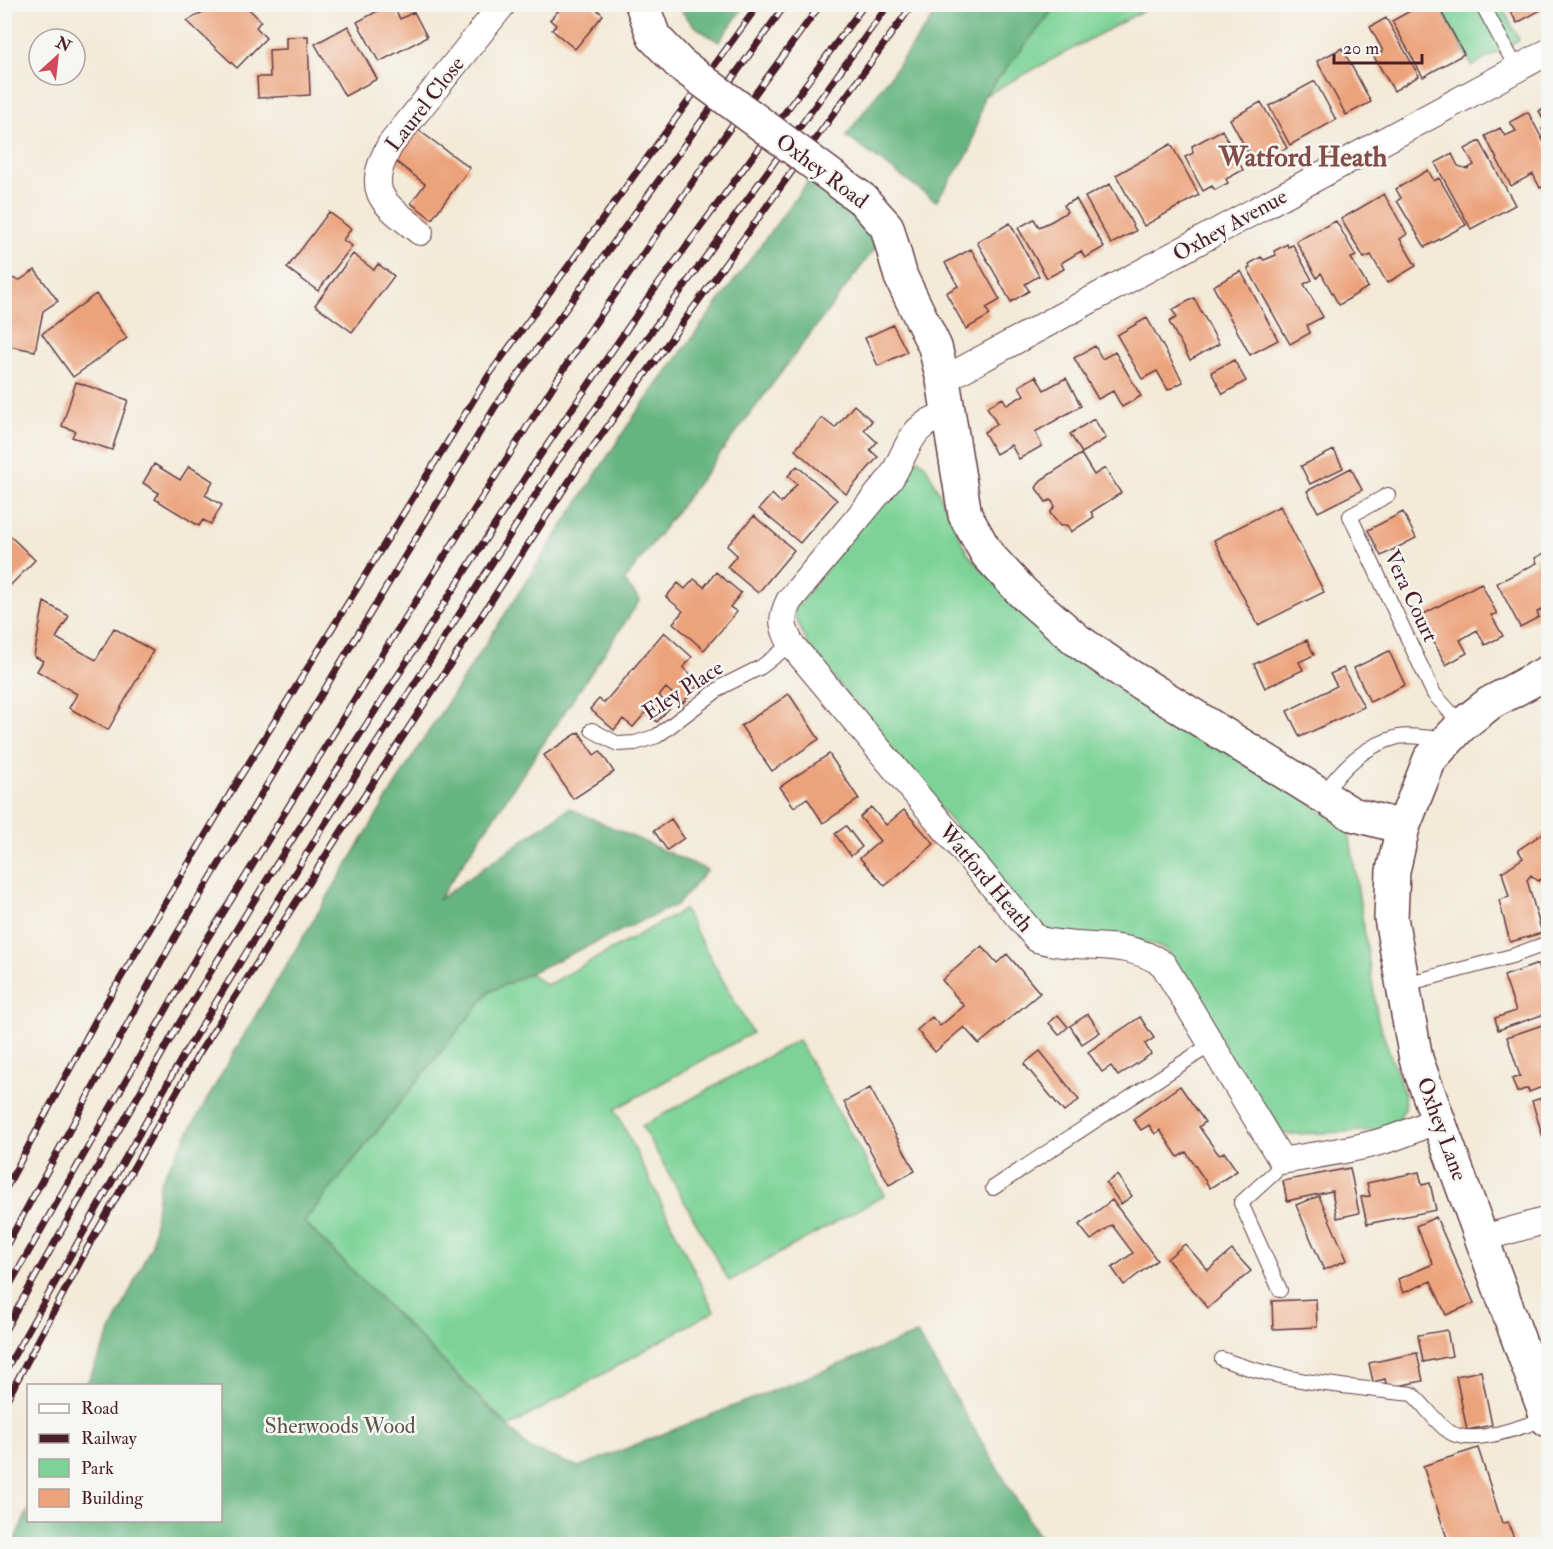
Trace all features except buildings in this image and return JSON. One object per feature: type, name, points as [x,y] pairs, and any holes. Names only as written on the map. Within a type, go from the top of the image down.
[{"type":"street","name":"Laurel Close","points":[[420,232],[380,198],[376,185],[381,163],[390,145],[503,4]]},
{"type":"street","name":"Oxhey Road","points":[[642,4],[654,37],[680,64],[862,199],[887,227],[901,277],[935,346],[943,380]]},
{"type":"street","name":"Oxhey Avenue","points":[[943,380],[1548,52]]},
{"type":"street","points":[[943,380],[965,515],[987,554],[1023,593],[1077,640],[1128,675],[1322,796],[1352,814],[1403,827]]},
{"type":"street","name":"Watford Heath","points":[[948,414],[930,419],[912,435],[891,478],[789,601],[782,615],[782,627],[791,645],[1037,939],[1059,945],[1118,947],[1146,953],[1163,964],[1282,1161]]},
{"type":"street","name":"Oxhey Lane","points":[[1548,672],[1490,703],[1454,732],[1430,759],[1403,827],[1393,871],[1391,918],[1416,1059],[1436,1119],[1483,1239],[1548,1419]]},
{"type":"street","points":[[1282,1161],[1389,1141],[1409,1134],[1436,1119]]},
{"type":"street","points":[[1483,1239],[1548,1220]]},
{"type":"lane","points":[[1482,4],[1517,69]]},
{"type":"lane","name":"Vera Court","points":[[1388,495],[1350,516],[1454,732]]},
{"type":"lane","name":"Eley Place","points":[[592,730],[618,744],[635,743],[657,736],[723,686],[761,667],[791,645]]},
{"type":"lane","points":[[1322,796],[1343,767],[1357,755],[1399,737],[1454,732]]},
{"type":"lane","points":[[1402,985],[1512,956],[1548,943]]},
{"type":"lane","points":[[993,1188],[1210,1045]]},
{"type":"lane","points":[[1280,1290],[1241,1203],[1274,1173],[1282,1161]]},
{"type":"lane","points":[[1222,1359],[1257,1372],[1304,1383],[1412,1394],[1437,1422],[1450,1433],[1463,1438],[1481,1437],[1548,1419]]},
{"type":"green space","points":[[679,5],[745,5],[719,42],[691,22]]},
{"type":"green space","points":[[942,5],[1057,5],[984,96],[970,151],[936,201],[846,136]]},
{"type":"green space","points":[[1057,5],[1154,5],[984,96]]},
{"type":"green space","points":[[1439,5],[1501,5],[1519,40],[1472,66]]},
{"type":"green space","name":"Sherwoods Wood","points":[[809,180],[853,209],[879,243],[624,581],[640,600],[438,900],[569,808],[707,870],[678,904],[489,992],[304,1222],[530,1449],[579,1467],[917,1334],[1043,1544],[13,1544],[27,1512],[27,1522],[222,1522],[222,1384],[86,1384],[152,1244],[160,1182],[247,1030],[416,751],[632,419]]},
{"type":"green space","points":[[918,459],[926,466],[968,554],[1032,624],[1128,697],[1266,772],[1346,829],[1350,838],[1378,1020],[1404,1093],[1405,1109],[1398,1119],[1384,1130],[1276,1135],[1167,950],[1144,942],[1044,935],[810,649],[793,612],[909,463]]},
{"type":"green space","points":[[684,910],[752,1033],[615,1109],[714,1311],[509,1427],[304,1222],[489,992],[529,973],[547,985]]},
{"type":"green space","points":[[798,1040],[885,1195],[729,1281],[642,1126]]},
{"type":"railway","points":[[4,1192],[97,1018],[234,787],[489,375],[759,4]]},
{"type":"railway","points":[[4,1250],[175,937],[495,407],[786,4]]},
{"type":"railway","points":[[4,1295],[199,952],[386,648],[569,361],[730,128],[821,4]]},
{"type":"railway","points":[[4,1332],[180,1022],[274,868],[532,467],[649,297],[865,4]]},
{"type":"railway","points":[[4,1373],[183,1056],[326,822],[556,463],[889,4]]},
{"type":"railway","points":[[4,1405],[88,1247],[198,1055],[346,824],[579,466],[913,4]]},
{"type":"district","name":"Watford Heath","points":[[1303,157]]}]
